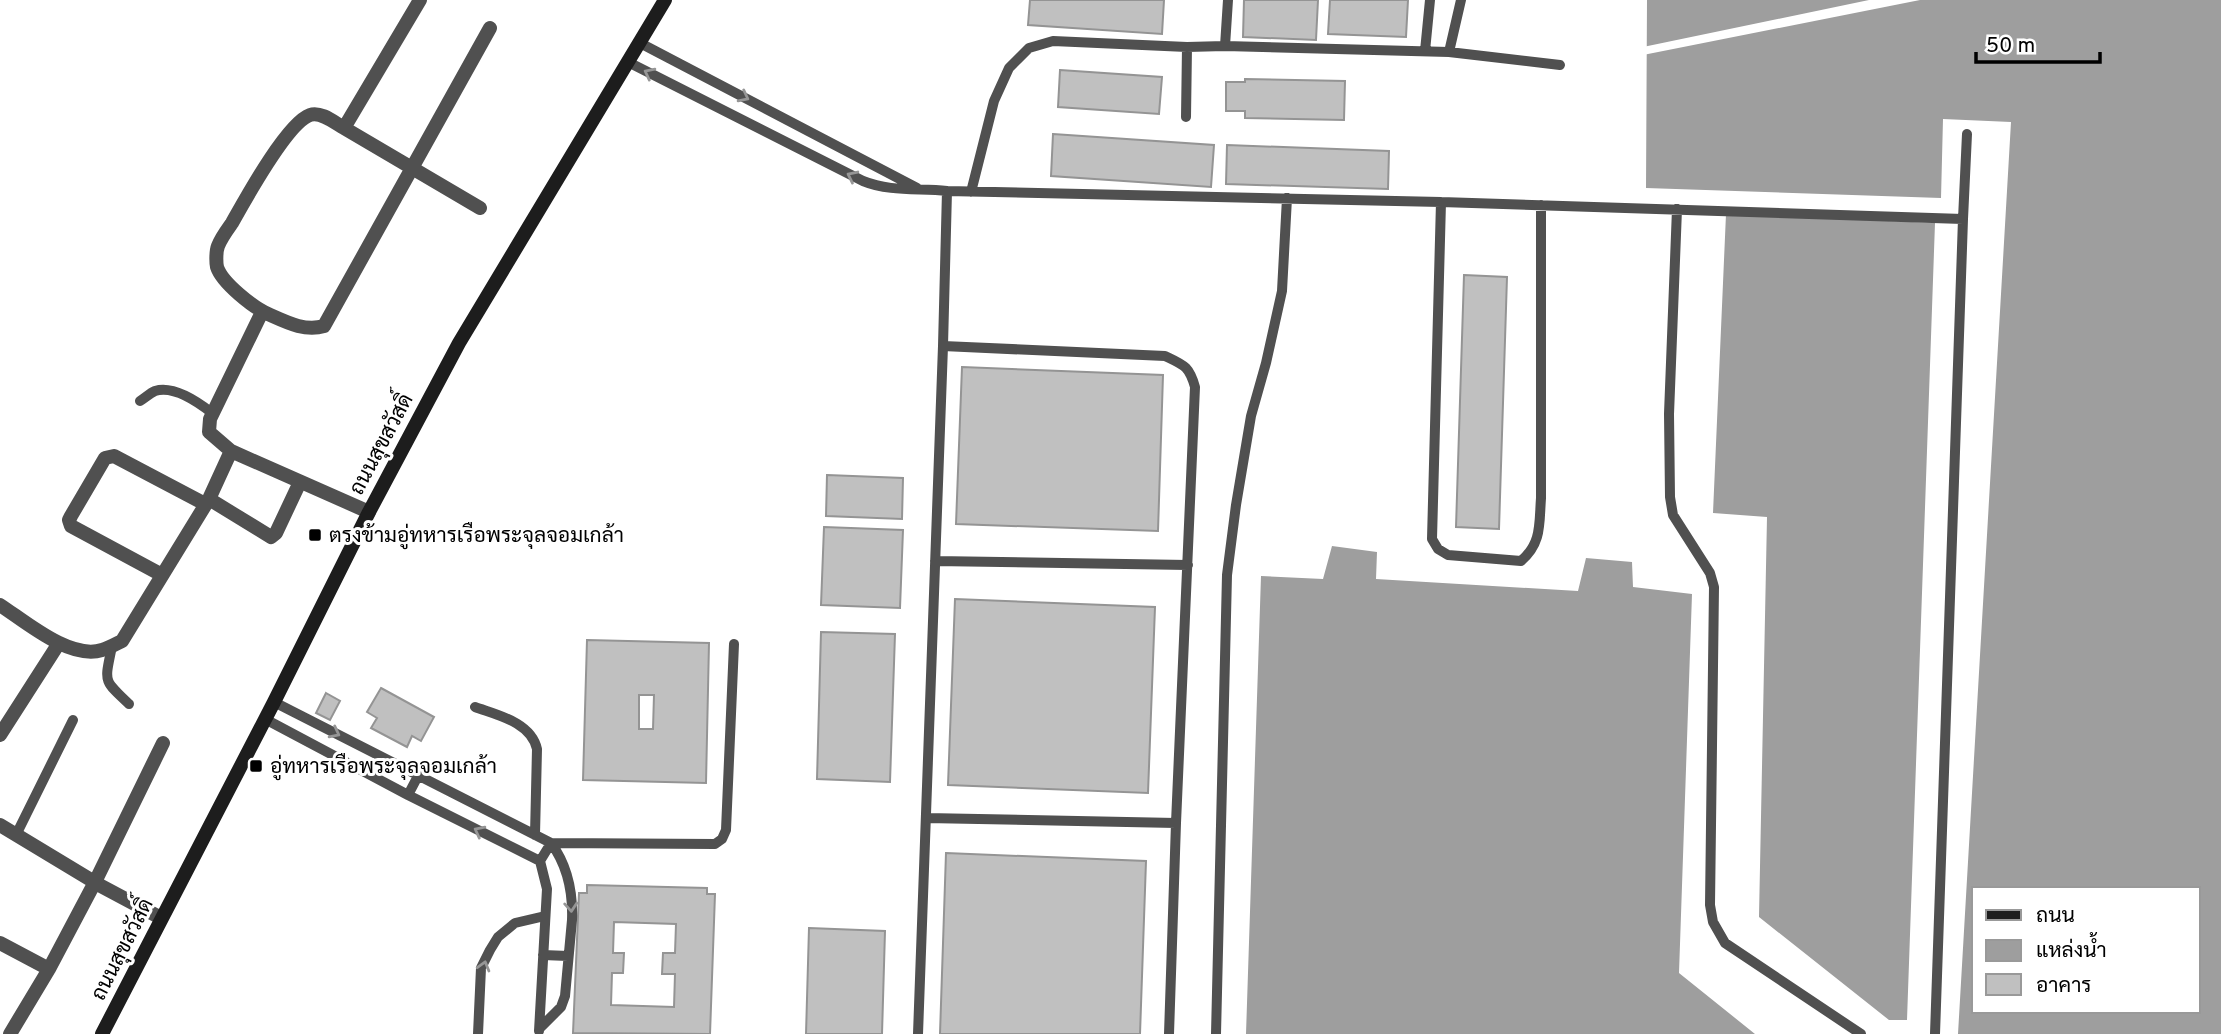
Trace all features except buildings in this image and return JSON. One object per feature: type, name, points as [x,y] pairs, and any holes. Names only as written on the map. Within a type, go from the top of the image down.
[{"type":"main road","name":"ถนนสุขสวัสดิ์","points":[[102,1034],[369,512],[459,343],[665,0]]},
{"type":"street","points":[[344,128],[420,0]]},
{"type":"street","points":[[480,208],[411,167],[344,128],[315,114],[299,122],[263,169],[218,246],[216,266],[246,300],[262,312],[312,330],[324,326],[411,167],[490,28]]},
{"type":"street","points":[[262,312],[209,419],[209,432],[231,451],[369,512]]},
{"type":"street","points":[[0,605],[59,643],[81,651],[100,651],[122,642],[207,502],[231,451]]},
{"type":"street","points":[[162,575],[71,526],[69,520],[104,458],[114,456],[271,537],[307,485]]},
{"type":"street","points":[[0,735],[59,643]]},
{"type":"street","points":[[8,1029],[49,969],[98,884],[163,743]]},
{"type":"street","points":[[0,825],[161,918]]},
{"type":"street","points":[[0,943],[49,969]]},
{"type":"lane","points":[[1225,46],[1227,0]]},
{"type":"lane","points":[[1425,51],[1430,0]]},
{"type":"lane","points":[[1449,52],[1461,0]]},
{"type":"lane","points":[[971,192],[994,101],[1009,68],[1029,48],[1053,41],[1186,47],[1449,52],[1560,65]]},
{"type":"lane","points":[[640,43],[918,188]]},
{"type":"lane","points":[[1186,47],[1186,117]]},
{"type":"lane","points":[[628,62],[863,181],[886,188],[1962,219]]},
{"type":"lane","points":[[1935,1034],[1962,219],[1968,134]]},
{"type":"lane","points":[[918,1034],[947,191]]},
{"type":"lane","points":[[1216,1034],[1227,575],[1251,416],[1282,291],[1287,198]]},
{"type":"lane","points":[[1441,202],[1432,538],[1438,549],[1448,555],[1521,561],[1531,552],[1537,541],[1541,498],[1541,205]]},
{"type":"lane","points":[[1677,209],[1669,414],[1670,497],[1673,515],[1710,573],[1714,587],[1710,878],[1713,922],[1725,943],[1861,1034]]},
{"type":"lane","points":[[943,346],[1165,356],[1184,364],[1191,372],[1195,387],[1169,1034]]},
{"type":"lane","points":[[141,401],[154,391],[170,391],[197,401],[212,413]]},
{"type":"lane","points":[[935,561],[1188,565]]},
{"type":"lane","points":[[274,702],[551,843],[715,844],[722,839],[726,830],[734,645]]},
{"type":"lane","points":[[112,646],[106,677],[109,685],[130,704]]},
{"type":"lane","points":[[475,708],[514,721],[535,738],[535,835]]},
{"type":"lane","points":[[265,719],[540,861]]},
{"type":"lane","points":[[16,835],[73,720]]},
{"type":"lane","points":[[408,795],[418,776]]},
{"type":"lane","points":[[926,818],[1176,823]]},
{"type":"lane","points":[[539,1031],[547,889],[540,861],[551,843]]},
{"type":"lane","points":[[539,1031],[561,1007],[565,996],[572,908],[566,871],[560,855],[551,843]]},
{"type":"lane","points":[[478,1034],[481,968],[490,950],[498,937],[515,923],[545,916]]},
{"type":"lane","points":[[543,955],[568,956]]},
{"type":"water","points":[[1647,0],[2221,0],[2221,1034],[1958,1034],[2011,122],[1943,119],[1941,198],[1646,188]]},
{"type":"water","points":[[1726,214],[1935,223],[1907,1020],[1889,1020],[1759,917],[1767,517],[1713,513]]},
{"type":"water","points":[[1332,546],[1377,552],[1376,579],[1578,591],[1586,558],[1632,562],[1633,587],[1692,594],[1679,973],[1755,1034],[1246,1034],[1261,576],[1323,579]]},
{"type":"pier","points":[[1869,0],[1920,0],[1643,55],[1643,47]]},
{"type":"place","name":"ตรงข้ามอู่ทหารเรือพระจุลจอมเกล้า","points":[[315,535]]},
{"type":"place","name":"อู่ทหารเรือพระจุลจอมเกล้า","points":[[256,766]]}]
